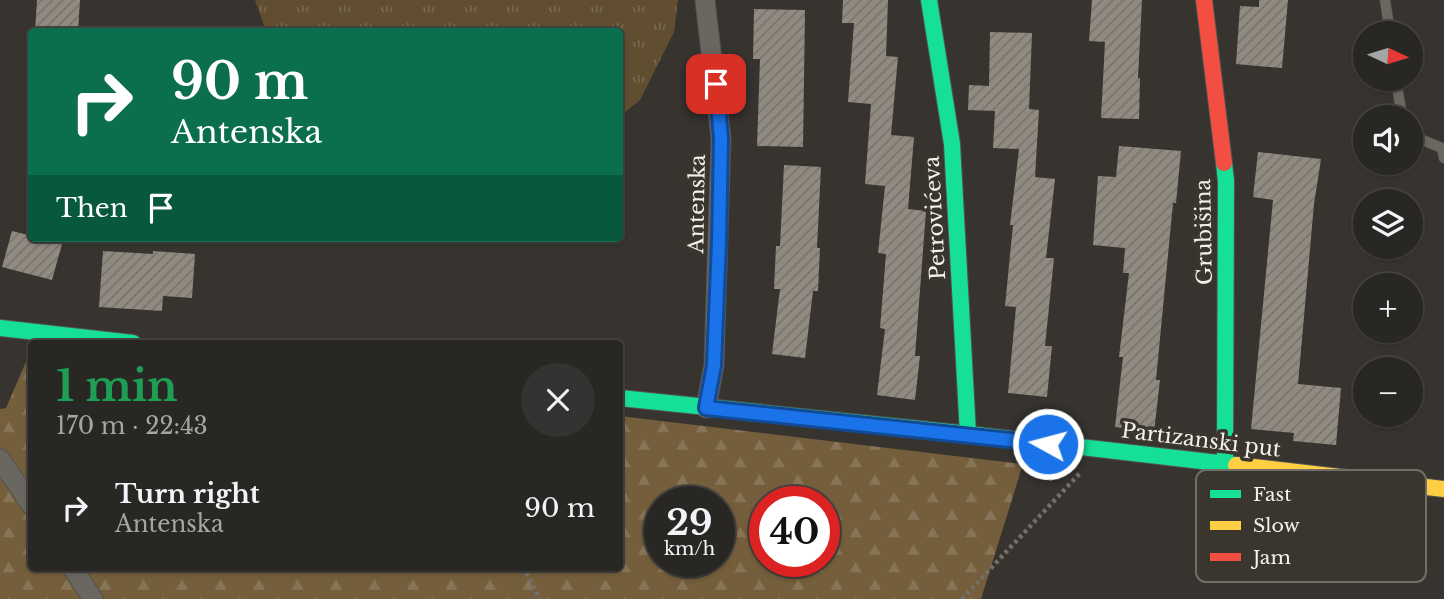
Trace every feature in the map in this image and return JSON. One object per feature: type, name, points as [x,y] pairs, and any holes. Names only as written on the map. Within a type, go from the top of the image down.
[{"type":"street","name":"Antenska","points":[[705,0],[711,30],[721,138],[714,365],[706,408]]},
{"type":"street","name":"Petrovićeva","points":[[929,0],[951,144],[968,434]]},
{"type":"street","name":"Grubišina","points":[[1204,0],[1226,181],[1225,464]]},
{"type":"street","points":[[0,328],[106,340]]},
{"type":"street","name":"Partizanski put","points":[[623,398],[968,434],[1278,470]]},
{"type":"street","points":[[0,459],[28,500]]},
{"type":"street","name":"Partizanski put","points":[[1426,487],[1444,489]]},
{"type":"street","points":[[75,571],[93,599]]},
{"type":"lane","points":[[1385,0],[1388,21]]},
{"type":"lane","points":[[1423,140],[1442,148],[1444,158]]},
{"type":"path","points":[[962,599],[1101,450]]},
{"type":"path","points":[[525,571],[540,599]]},
{"type":"green space","points":[[255,0],[678,0],[674,32],[640,100],[623,114],[623,28],[265,28]]},
{"type":"green space","points":[[28,357],[28,571],[623,571],[623,416],[1023,464],[981,599],[0,599],[0,409],[6,408]]},
{"type":"building","points":[[37,0],[80,0],[78,28],[35,28]]},
{"type":"building","points":[[843,0],[888,0],[886,56],[898,57],[891,135],[914,137],[908,209],[926,211],[915,356],[920,356],[915,400],[877,395],[885,329],[880,328],[886,254],[878,253],[885,186],[865,184],[871,104],[848,102],[854,23],[842,23]]},
{"type":"building","points":[[1092,0],[1142,0],[1139,119],[1101,118],[1105,42],[1089,41]]},
{"type":"building","points":[[1259,0],[1288,0],[1282,68],[1236,64],[1240,6],[1259,7]]},
{"type":"building","points":[[754,9],[805,10],[803,147],[757,146],[760,59],[753,59]]},
{"type":"building","points":[[990,32],[1032,33],[1029,109],[1039,110],[1035,177],[1055,179],[1046,258],[1054,258],[1045,346],[1052,346],[1047,397],[1008,393],[1016,307],[1005,306],[1013,225],[1010,225],[1019,149],[993,148],[995,111],[968,110],[969,85],[989,86]]},
{"type":"building","points":[[1119,146],[1181,151],[1176,203],[1173,203],[1156,380],[1160,380],[1154,432],[1115,427],[1123,357],[1119,357],[1129,273],[1123,273],[1125,248],[1093,245],[1098,176],[1116,177]]},
{"type":"building","points":[[1258,152],[1321,159],[1314,204],[1298,384],[1341,388],[1336,445],[1293,441],[1294,433],[1251,429],[1273,200],[1253,197]]},
{"type":"building","points":[[784,165],[821,167],[818,291],[813,291],[805,358],[772,354],[780,289],[774,289],[776,246],[780,246]]},
{"type":"building","points":[[12,231],[28,235],[28,242],[62,244],[52,280],[2,267]]},
{"type":"building","points":[[103,251],[195,254],[192,298],[163,296],[162,311],[99,307]]},
{"type":"traffic: fast","points":[[929,0],[952,144],[968,434]]},
{"type":"traffic: fast","points":[[1224,163],[1225,464]]},
{"type":"traffic: fast","points":[[0,328],[106,340]]},
{"type":"traffic: fast","points":[[623,398],[1236,465]]},
{"type":"traffic: slow","points":[[1236,465],[1279,470]]},
{"type":"traffic: slow","points":[[1426,487],[1444,489]]},
{"type":"traffic: jam","points":[[1204,0],[1224,163]]},
{"type":"route","points":[[716,84],[721,138],[719,241],[714,365],[706,408],[1048,444]]}]
